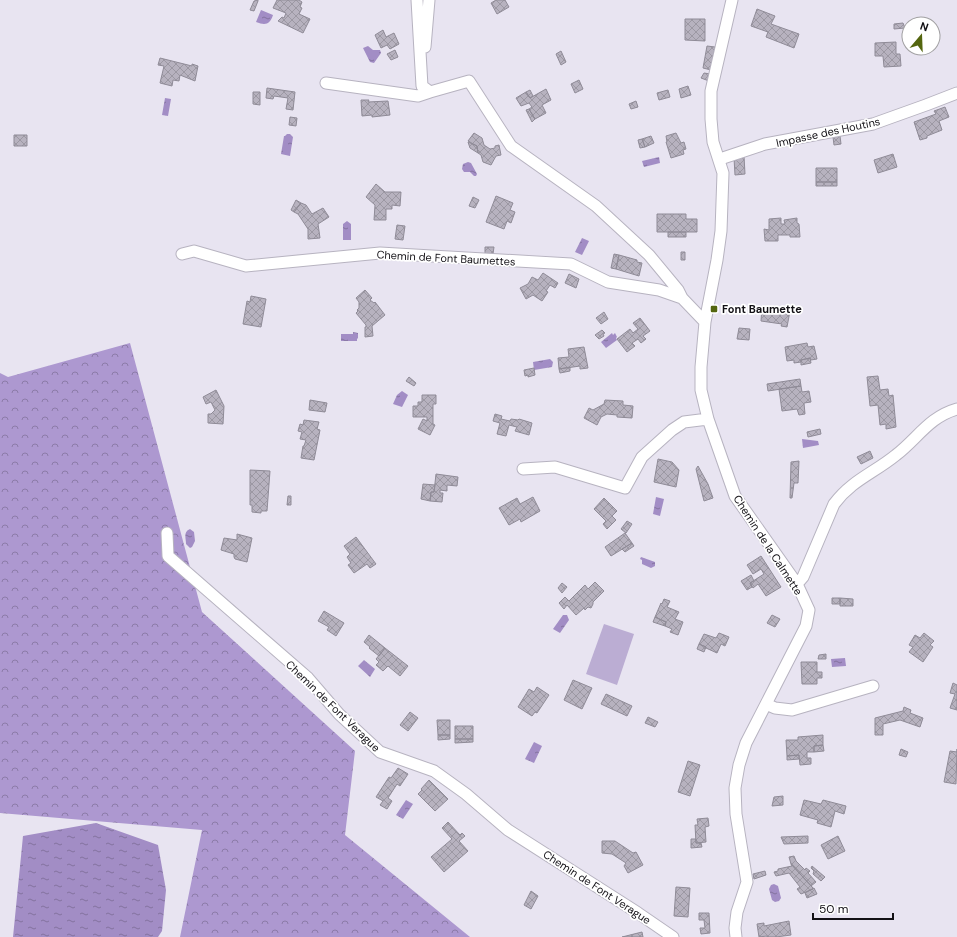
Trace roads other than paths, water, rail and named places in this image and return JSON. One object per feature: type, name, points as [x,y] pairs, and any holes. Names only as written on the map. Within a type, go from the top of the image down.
[{"type":"street","points":[[417,0],[426,89]]},
{"type":"street","points":[[426,89],[429,0]]},
{"type":"street","name":"Chemin de la Calmette","points":[[732,0],[711,91],[713,142],[724,173],[721,231],[705,322],[701,367],[701,390],[708,420],[735,496],[797,584],[808,610],[806,626],[746,743],[739,765],[735,788],[736,814],[747,882],[737,912],[735,928],[736,937]]},
{"type":"street","points":[[326,83],[418,96],[426,89],[469,81],[511,146],[596,206],[649,255],[678,290],[682,298],[705,322]]},
{"type":"street","name":"Impasse des Houtins","points":[[720,159],[765,144],[874,124],[957,92]]},
{"type":"street","name":"Chemin de Font Baumettes","points":[[182,254],[194,251],[246,266],[380,253],[571,264],[608,282],[659,290],[682,298]]},
{"type":"street","points":[[797,584],[804,577],[834,504],[850,486],[895,456],[931,422],[950,411],[957,409]]},
{"type":"street","points":[[523,468],[554,467],[625,488],[642,457],[672,430],[684,422],[708,420]]},
{"type":"street","name":"Chemin de Font Verague","points":[[167,533],[168,556],[308,678],[339,714],[380,752],[434,771],[466,794],[508,830],[673,937]]},
{"type":"street","points":[[766,704],[775,708],[792,710],[873,686]]},
{"type":"water","points":[[261,10],[273,15],[269,22],[265,24],[256,22]]},
{"type":"water","points":[[368,46],[373,50],[380,50],[381,53],[374,63],[370,62],[363,48]]},
{"type":"water","points":[[165,98],[171,99],[168,116],[162,115]]},
{"type":"water","points":[[290,134],[293,137],[290,156],[281,154],[284,136]]},
{"type":"water","points":[[659,157],[660,163],[644,167],[642,161]]},
{"type":"water","points":[[468,162],[471,163],[477,174],[476,176],[470,172],[464,172],[462,169],[463,164]]},
{"type":"water","points":[[347,221],[351,224],[351,240],[343,240],[343,224]]},
{"type":"water","points":[[582,238],[589,241],[582,255],[575,252]]},
{"type":"water","points":[[353,332],[358,333],[357,341],[341,341],[341,334],[353,334]]},
{"type":"water","points":[[612,333],[613,335],[615,333],[617,340],[606,348],[601,342]]},
{"type":"water","points":[[550,359],[553,362],[552,367],[534,370],[533,362]]},
{"type":"water","points":[[402,391],[408,395],[402,407],[393,404],[397,395]]},
{"type":"water","points":[[802,439],[818,441],[819,445],[803,448]]},
{"type":"water","points":[[656,497],[664,499],[660,516],[653,514]]},
{"type":"water","points":[[190,529],[194,532],[195,541],[190,548],[186,544],[185,535]]},
{"type":"water","points":[[641,557],[655,562],[655,566],[651,568],[642,564],[642,560],[640,559]]},
{"type":"water","points":[[563,615],[567,615],[569,620],[560,633],[553,629]]},
{"type":"water","points":[[845,658],[846,666],[832,667],[831,659]]},
{"type":"water","points":[[364,660],[375,669],[370,677],[358,666]]},
{"type":"water","points":[[534,742],[542,746],[534,763],[525,759]]},
{"type":"water","points":[[406,800],[413,804],[403,819],[396,815]]},
{"type":"water","points":[[96,823],[158,845],[166,890],[162,931],[158,937],[13,937],[23,836]]},
{"type":"water","points":[[774,884],[778,886],[781,898],[779,901],[775,902],[772,900],[769,889],[771,885]]},
{"type":"place","name":"Font Baumette","points":[[714,309]]}]
